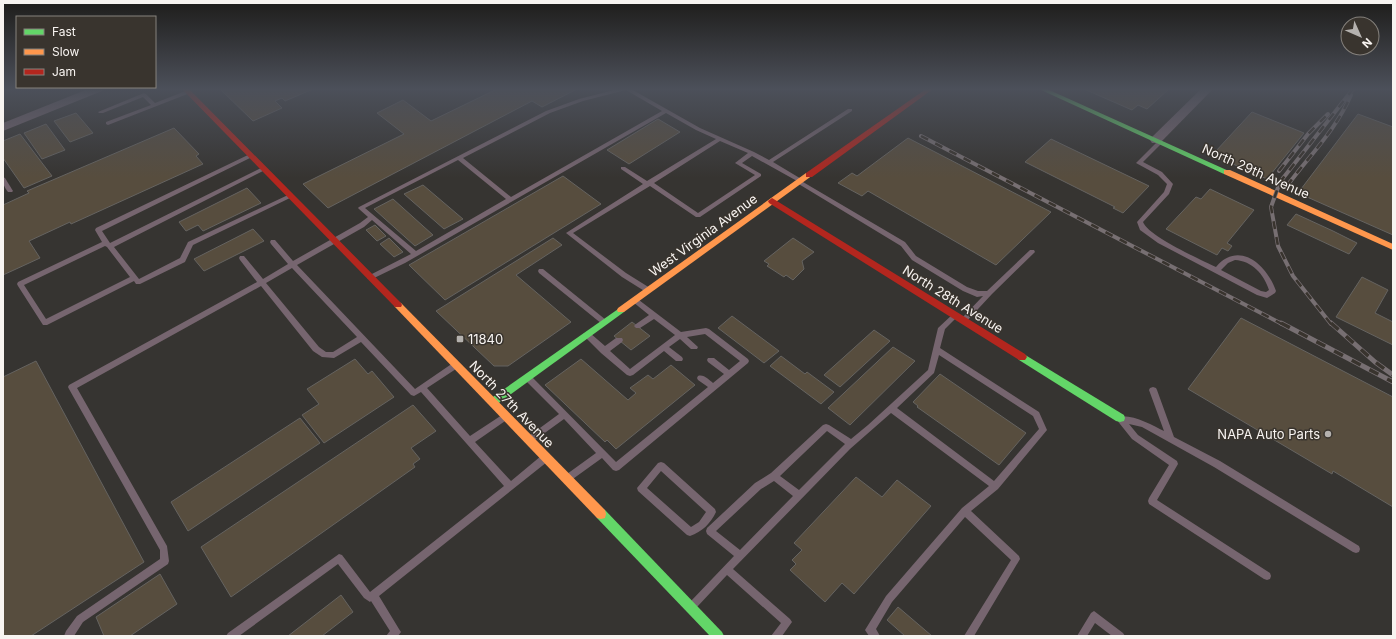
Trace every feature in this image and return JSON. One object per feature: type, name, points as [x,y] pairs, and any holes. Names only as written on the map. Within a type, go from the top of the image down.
[{"type":"street","points":[[3,127],[23,119]]},
{"type":"street","name":"North 27th Avenue","points":[[214,119],[493,402],[718,636]]},
{"type":"street","name":"West Virginia Avenue","points":[[493,402],[888,119]]},
{"type":"street","name":"North 29th Avenue","points":[[1109,119],[1393,247]]},
{"type":"street","points":[[1158,141],[1179,119]]},
{"type":"street","name":"North 28th Avenue","points":[[772,201],[1120,418]]},
{"type":"lane","points":[[108,123],[119,119]]},
{"type":"lane","points":[[415,254],[361,208],[535,119]]},
{"type":"lane","points":[[370,278],[415,254],[651,119]]},
{"type":"lane","points":[[679,119],[769,162],[903,244],[914,258],[965,289],[976,294],[989,293]]},
{"type":"lane","points":[[769,162],[836,119]]},
{"type":"lane","points":[[649,290],[624,275],[569,233],[720,139]]},
{"type":"lane","points":[[1158,141],[1139,163],[1158,171],[1170,184],[1167,193],[1140,222],[1142,228],[1160,241],[1216,271],[1259,294],[1267,295],[1273,290],[1271,283],[1263,270],[1245,259],[1231,258],[1225,261],[1216,271]]},
{"type":"lane","points":[[623,168],[698,216],[759,175],[738,163],[752,153]]},
{"type":"lane","points":[[250,156],[98,230],[138,282],[183,260],[190,244],[290,196]]},
{"type":"lane","points":[[459,158],[510,199]]},
{"type":"lane","points":[[134,278],[45,323],[20,284],[108,244],[263,169]]},
{"type":"lane","points":[[3,179],[10,191]]},
{"type":"lane","points":[[69,636],[80,619],[165,561],[164,549],[72,386],[334,242],[372,217]]},
{"type":"lane","points":[[273,242],[414,393],[456,365]]},
{"type":"lane","points":[[963,321],[989,293],[1032,252]]},
{"type":"lane","points":[[242,258],[316,349],[325,355],[334,355],[362,338]]},
{"type":"lane","points":[[541,271],[604,322]]},
{"type":"lane","points":[[635,300],[694,347]]},
{"type":"lane","points":[[638,326],[654,315]]},
{"type":"lane","points":[[690,607],[798,495],[852,443],[931,371],[942,328],[955,315]]},
{"type":"lane","points":[[527,377],[616,467],[744,361],[706,331],[680,336],[630,373],[586,335]]},
{"type":"lane","points":[[604,351],[619,340]]},
{"type":"lane","points":[[664,347],[678,359]]},
{"type":"lane","points":[[875,636],[870,630],[889,599],[966,511],[995,486],[1043,430],[1036,414],[936,349]]},
{"type":"lane","points":[[711,360],[729,374]]},
{"type":"lane","points":[[701,378],[713,387]]},
{"type":"lane","points":[[422,388],[510,486]]},
{"type":"lane","points":[[1153,390],[1171,439]]},
{"type":"lane","points":[[891,408],[995,486]]},
{"type":"lane","points":[[529,440],[564,415]]},
{"type":"lane","points":[[470,441],[506,416]]},
{"type":"lane","points":[[1120,418],[1144,424],[1217,464],[1356,549]]},
{"type":"lane","points":[[1120,418],[1135,437],[1174,464],[1152,501],[1267,576]]},
{"type":"lane","points":[[710,531],[758,486],[774,476],[826,427],[852,443]]},
{"type":"lane","points":[[566,479],[602,453]]},
{"type":"lane","points":[[231,636],[339,558],[367,594],[370,596],[373,595],[546,457]]},
{"type":"lane","points":[[661,466],[712,512],[702,524],[690,532],[641,488],[661,466]]},
{"type":"lane","points":[[774,476],[798,495]]},
{"type":"lane","points":[[966,511],[1016,559],[969,636]]},
{"type":"lane","points":[[702,524],[740,555]]},
{"type":"lane","points":[[726,569],[787,622],[776,636]]},
{"type":"lane","points":[[373,595],[395,635]]},
{"type":"lane","points":[[1082,636],[1094,616],[1120,636]]},
{"type":"building","points":[[60,119],[81,119],[93,133],[70,142],[54,121]]},
{"type":"building","points":[[384,119],[428,119],[431,121],[435,119],[498,119],[328,208],[303,184],[404,134]]},
{"type":"building","points":[[658,119],[680,132],[629,164],[607,150]]},
{"type":"building","points":[[1246,119],[1269,119],[1304,133],[1267,179],[1217,157],[1215,152]]},
{"type":"building","points":[[1354,119],[1371,119],[1393,127],[1393,235],[1298,193]]},
{"type":"building","points":[[46,124],[65,150],[42,159],[24,133]]},
{"type":"building","points":[[174,128],[199,154],[196,156],[203,164],[71,224],[70,222],[29,241],[40,258],[3,275],[3,205],[29,193],[27,191]]},
{"type":"building","points":[[20,134],[52,176],[24,188],[3,158],[3,141]]},
{"type":"building","points":[[908,138],[1051,212],[996,265],[868,191],[862,196],[838,183],[852,173],[857,176]]},
{"type":"building","points":[[1051,139],[1149,186],[1123,213],[1113,208],[1115,207],[1025,162]]},
{"type":"building","points":[[563,176],[601,204],[445,300],[409,265]]},
{"type":"building","points":[[423,185],[463,219],[444,229],[404,194]]},
{"type":"building","points":[[247,188],[261,203],[203,231],[198,225],[186,231],[179,222]]},
{"type":"building","points":[[1210,189],[1254,210],[1227,243],[1232,246],[1228,251],[1222,248],[1217,255],[1166,229],[1196,197],[1201,199]]},
{"type":"building","points":[[393,199],[433,235],[415,246],[374,209]]},
{"type":"building","points":[[1296,214],[1357,243],[1349,254],[1287,225]]},
{"type":"building","points":[[375,225],[386,236],[377,241],[366,230]]},
{"type":"building","points":[[253,229],[264,241],[204,271],[194,259]]},
{"type":"building","points":[[389,238],[403,252],[394,257],[380,244]]},
{"type":"building","points":[[553,238],[562,245],[516,275],[571,322],[508,366],[494,366],[436,311]]},
{"type":"building","points":[[793,238],[814,252],[802,261],[804,269],[793,280],[786,275],[784,277],[767,266],[769,264],[764,261]]},
{"type":"building","points":[[1362,277],[1388,290],[1375,313],[1393,322],[1393,345],[1336,317]]},
{"type":"building","points":[[732,316],[779,351],[764,363],[718,328]]},
{"type":"building","name":"NAPA Auto Parts","points":[[1241,318],[1393,397],[1393,507],[1333,471],[1332,474],[1188,389]]},
{"type":"building","points":[[632,322],[650,336],[631,350],[614,336]]},
{"type":"building","points":[[874,330],[890,341],[840,387],[824,375]]},
{"type":"building","points":[[893,347],[915,361],[850,425],[828,408]]},
{"type":"building","points":[[781,356],[805,374],[807,372],[834,392],[821,404],[770,366]]},
{"type":"building","points":[[355,359],[368,374],[372,371],[394,397],[324,443],[302,415],[319,404],[307,389]]},
{"type":"building","points":[[581,359],[628,400],[636,393],[630,388],[648,375],[653,379],[671,365],[695,385],[616,449],[607,440],[605,442],[545,385]]},
{"type":"building","points":[[36,361],[144,562],[31,636],[3,636],[3,377]]},
{"type":"building","points":[[940,374],[1026,433],[999,465],[917,407],[918,406],[913,402]]},
{"type":"building","points":[[413,405],[436,431],[411,448],[420,459],[413,464],[415,467],[231,597],[201,547]]},
{"type":"building","points":[[300,418],[320,443],[188,531],[171,502]]},
{"type":"building","points":[[856,477],[882,497],[897,480],[931,506],[854,594],[842,583],[825,602],[790,570],[796,564],[792,560],[802,550],[794,543]]},
{"type":"building","points":[[160,574],[177,604],[130,636],[104,636],[96,617]]},
{"type":"building","points":[[341,595],[353,612],[322,636],[288,636]]},
{"type":"building","points":[[898,607],[932,636],[905,636],[887,620]]},
{"type":"railway","points":[[1279,171],[1308,134],[1323,119]]},
{"type":"railway","points":[[1330,119],[1280,182],[1271,207],[1278,246],[1293,276],[1331,324]]},
{"type":"railway","points":[[1287,186],[1339,119]]},
{"type":"railway","points":[[921,136],[1282,324]]},
{"type":"railway","points":[[1281,323],[1393,382]]},
{"type":"railway","points":[[1331,323],[1375,362],[1393,375]]},
{"type":"traffic: fast","points":[[1108,119],[1227,172]]},
{"type":"traffic: fast","points":[[493,402],[621,310]]},
{"type":"traffic: fast","points":[[1022,357],[1120,418]]},
{"type":"traffic: fast","points":[[601,514],[718,636]]},
{"type":"traffic: slow","points":[[1227,172],[1393,247]]},
{"type":"traffic: slow","points":[[621,310],[809,175]]},
{"type":"traffic: slow","points":[[398,305],[601,514]]},
{"type":"traffic: jam","points":[[214,119],[398,305]]},
{"type":"traffic: jam","points":[[809,175],[888,119]]},
{"type":"traffic: jam","points":[[772,201],[1022,357]]},
{"type":"place","name":"11840","points":[[460,339]]},
{"type":"place","name":"NAPA Auto Parts","points":[[1328,434]]}]
